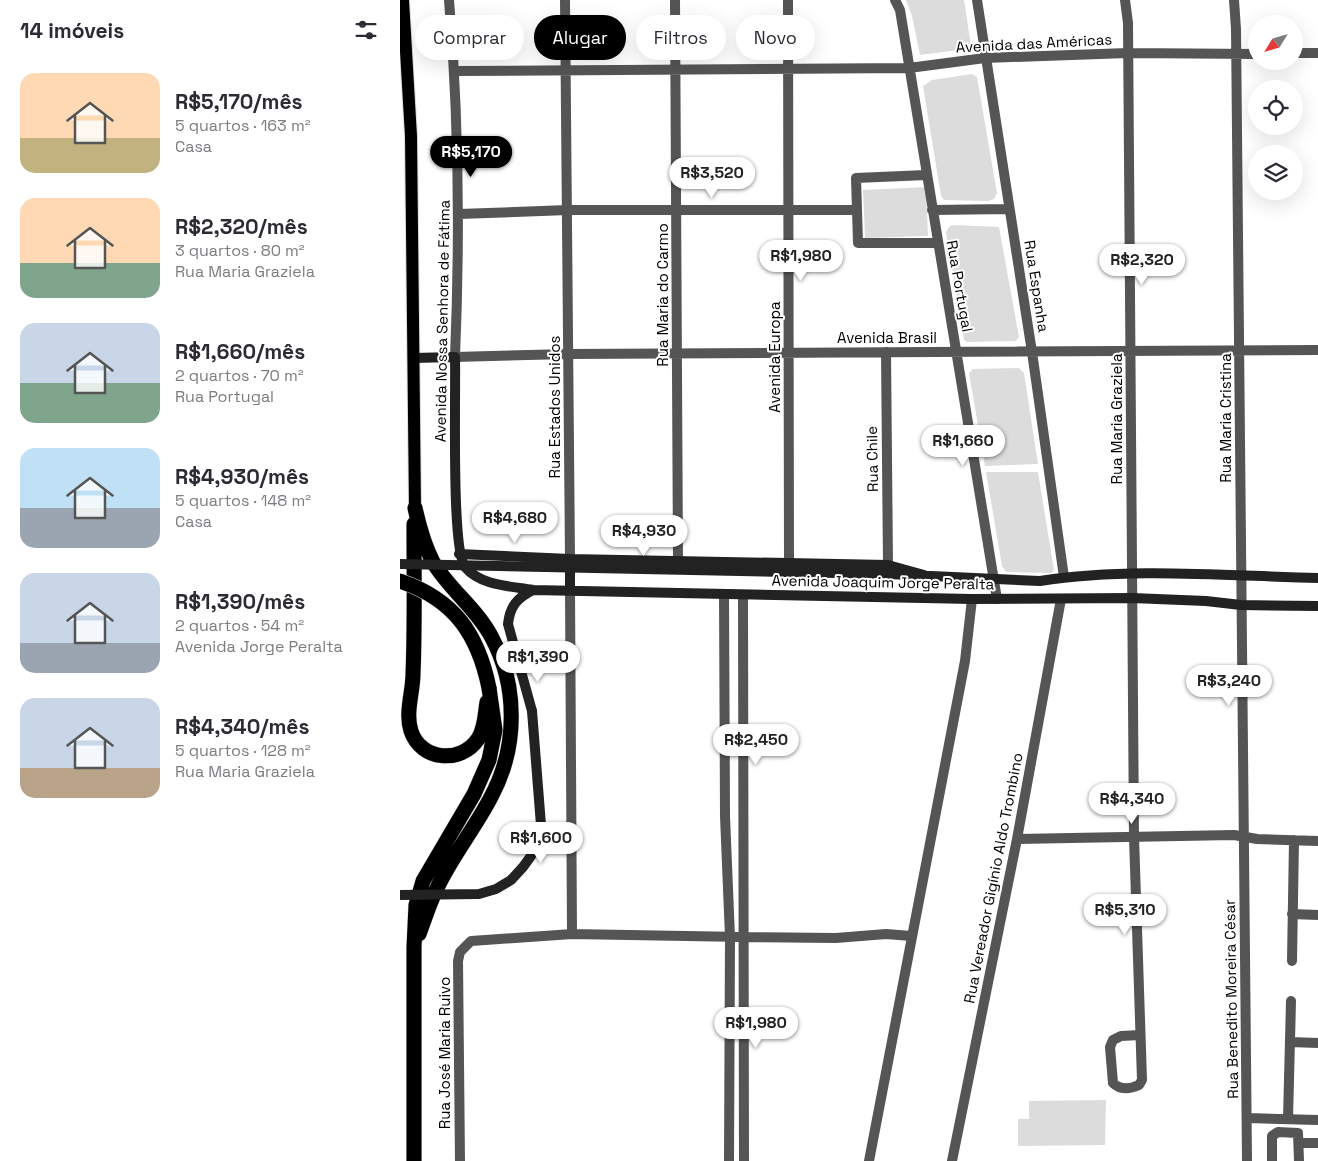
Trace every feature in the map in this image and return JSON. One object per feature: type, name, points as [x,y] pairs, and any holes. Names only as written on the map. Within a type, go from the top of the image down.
[{"type":"highway","points":[[415,508],[411,732],[418,742],[435,755],[443,757],[464,753],[479,738],[483,726],[489,688]]},
{"type":"highway","points":[[414,947],[437,887],[492,796],[507,753],[511,726],[509,689],[499,653],[482,620],[434,562],[419,528],[415,508]]},
{"type":"highway","points":[[400,581],[436,597],[467,628],[478,646],[489,688],[495,730],[489,760],[478,786],[424,881],[416,905],[414,947],[414,1161]]},
{"type":"main road","points":[[403,0],[411,136],[415,508]]},
{"type":"street","name":"Avenida Nossa Senhora de Fátima","points":[[448,0],[454,71],[460,214],[455,357],[456,513],[459,554]]},
{"type":"street","name":"Rua Estados Unidos","points":[[565,0],[572,934]]},
{"type":"street","name":"Rua Maria do Carmo","points":[[675,0],[678,560]]},
{"type":"street","name":"Avenida Europa","points":[[788,0],[789,563]]},
{"type":"street","name":"Rua Portugal","points":[[895,0],[900,10],[997,599]]},
{"type":"street","name":"Rua Espanha","points":[[977,0],[1032,352],[1064,577]]},
{"type":"street","name":"Rua Maria Graziela","points":[[1125,0],[1128,23],[1134,837],[1142,1080],[1139,1086],[1122,1088],[1112,1083],[1110,1048],[1113,1040],[1121,1036],[1140,1035]]},
{"type":"street","name":"Rua Maria Cristina","points":[[1234,0],[1240,351],[1240,576],[1244,837]]},
{"type":"street","points":[[1303,53],[1318,53]]},
{"type":"street","name":"Avenida das Américas","points":[[454,71],[909,68],[986,58],[1127,54],[1248,54]]},
{"type":"street","points":[[926,175],[856,178],[858,244],[937,243]]},
{"type":"street","points":[[932,210],[1009,209]]},
{"type":"street","points":[[460,214],[568,210],[857,210]]},
{"type":"street","name":"Avenida Brasil","points":[[455,357],[568,354],[1318,350]]},
{"type":"street","name":"Rua Chile","points":[[886,352],[888,569]]},
{"type":"street","points":[[413,358],[455,357]]},
{"type":"street","points":[[459,554],[466,568],[478,578],[533,590]]},
{"type":"street","name":"Avenida Joaquim Jorge Peralta","points":[[459,554],[570,559],[789,563],[888,569],[924,575],[1040,581],[1064,577],[1132,574],[1318,578]]},
{"type":"street","name":"Avenida Joaquim Jorge Peralta","points":[[400,564],[888,569]]},
{"type":"street","points":[[400,896],[479,894],[496,889],[511,880],[532,856],[541,825],[532,711],[508,624],[510,611],[515,602],[533,590]]},
{"type":"street","name":"Avenida Joaquim Jorge Peralta","points":[[533,590],[972,599],[1132,598],[1206,601],[1241,606],[1318,606]]},
{"type":"street","points":[[724,594],[725,751],[730,937],[729,1161]]},
{"type":"street","points":[[743,595],[744,1161]]},
{"type":"street","points":[[869,1161],[965,660],[972,599]]},
{"type":"street","name":"Rua Vereador Gigínio Aldo Trombino","points":[[952,1161],[1017,839],[1061,599]]},
{"type":"street","points":[[725,751],[743,752]]},
{"type":"street","points":[[1017,839],[1234,835],[1257,839],[1318,841]]},
{"type":"street","name":"Rua Benedito Moreira César","points":[[1244,837],[1247,1161]]},
{"type":"street","points":[[1292,961],[1294,840]]},
{"type":"street","points":[[1292,914],[1318,915]]},
{"type":"street","points":[[572,934],[743,938],[836,938],[886,934],[911,936]]},
{"type":"street","name":"Rua José Maria Ruivo","points":[[460,1161],[458,962],[460,952],[465,946],[479,940],[572,934]]},
{"type":"street","points":[[1288,1119],[1291,1001]]},
{"type":"street","points":[[1290,1042],[1318,1043]]},
{"type":"street","points":[[1248,1118],[1318,1120]]},
{"type":"street","points":[[1272,1161],[1272,1136],[1275,1133],[1295,1132],[1300,1136],[1299,1161]]},
{"type":"street","points":[[1299,1143],[1318,1143]]},
{"type":"shaded area","points":[[906,0],[964,0],[971,45],[967,49],[920,55],[912,16]]},
{"type":"shaded area","points":[[972,74],[977,77],[997,193],[994,199],[988,201],[944,200],[941,196],[923,86],[932,80]]},
{"type":"shaded area","points":[[926,187],[928,236],[865,238],[863,190]]},
{"type":"shaded area","points":[[950,226],[999,227],[1019,337],[1016,341],[967,342],[964,340],[946,232]]},
{"type":"shaded area","points":[[1019,368],[1024,373],[1038,464],[985,466],[969,373],[973,369]]},
{"type":"shaded area","points":[[986,472],[1038,472],[1054,570],[1051,573],[1006,572],[1002,566]]},
{"type":"shaded area","points":[[1106,1100],[1105,1145],[1018,1146],[1018,1119],[1029,1119],[1029,1101]]}]
